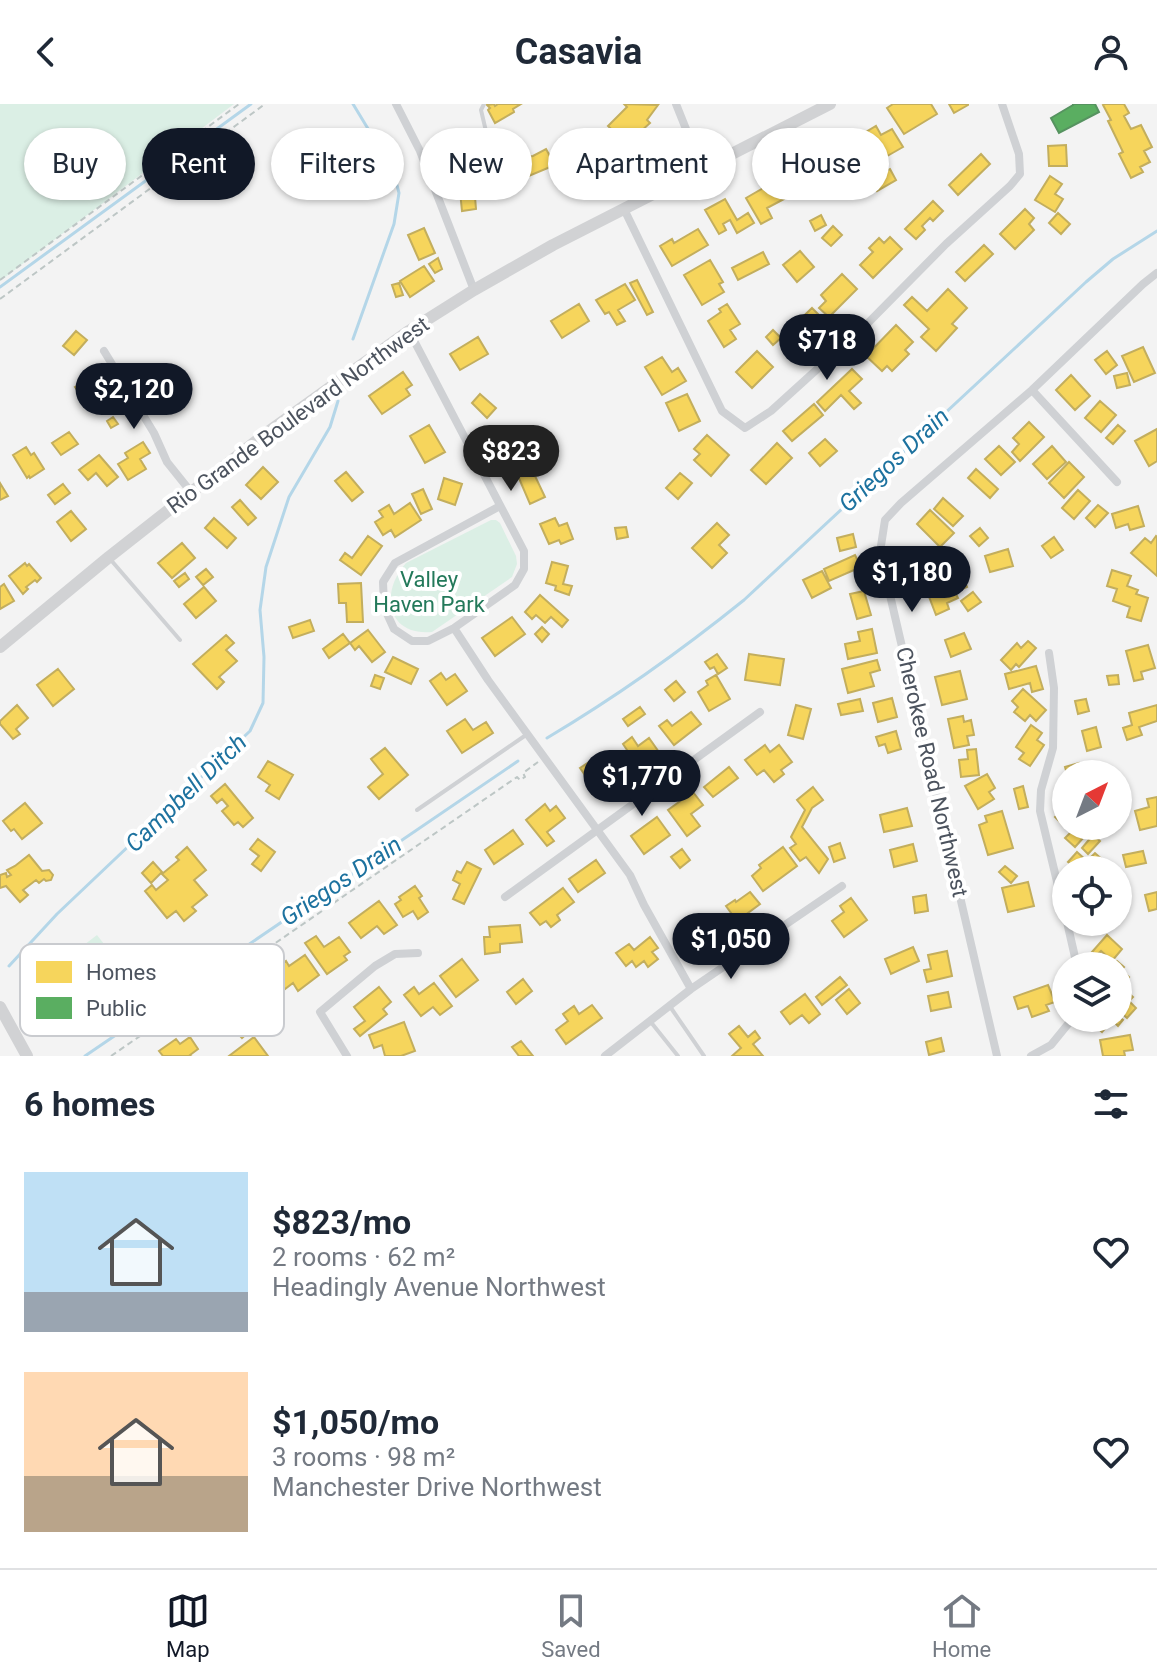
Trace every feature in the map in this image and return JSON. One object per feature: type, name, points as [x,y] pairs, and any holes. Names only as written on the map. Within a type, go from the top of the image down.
[{"type":"main road","name":"Rio Grande Boulevard Northwest","points":[[736,152],[830,104]]},
{"type":"main road","name":"Rio Grande Boulevard Northwest","points":[[0,647],[264,435],[409,331],[553,245],[642,200]]},
{"type":"main road","points":[[0,1007],[27,1056]]},
{"type":"street","points":[[396,104],[420,151]]},
{"type":"street","points":[[676,104],[686,128]]},
{"type":"street","points":[[624,209],[722,411],[745,428],[771,411],[867,324],[1020,174],[1019,154],[1002,104]]},
{"type":"street","points":[[439,200],[474,290]]},
{"type":"street","name":"Cherokee Road Northwest","points":[[997,1056],[880,552],[885,520],[1032,390],[1157,273]]},
{"type":"street","points":[[409,331],[524,551],[524,569],[515,585],[454,628],[428,641],[412,641],[394,629],[384,607],[383,582],[395,563],[500,506]]},
{"type":"street","points":[[104,351],[154,433],[167,462],[191,492]]},
{"type":"street","points":[[1032,390],[1117,482]]},
{"type":"street","points":[[454,628],[488,680],[630,875],[691,989]]},
{"type":"street","points":[[1049,653],[1054,688],[1053,748],[1041,790],[1040,811],[1052,862]]},
{"type":"street","points":[[505,897],[760,712]]},
{"type":"street","points":[[605,1056],[691,989],[842,886]]},
{"type":"street","points":[[347,1056],[320,1012],[375,966],[395,954],[418,953]]},
{"type":"street","points":[[1031,1056],[1051,1045],[1062,1032]]},
{"type":"lane","points":[[484,104],[481,110],[485,128]]},
{"type":"lane","points":[[109,557],[180,640]]},
{"type":"lane","points":[[417,810],[528,734]]},
{"type":"lane","points":[[669,1006],[704,1056]]},
{"type":"lane","points":[[650,1021],[678,1056]]},
{"type":"path","points":[[0,280],[239,104]]},
{"type":"path","points":[[0,299],[265,104]]},
{"type":"path","points":[[274,944],[517,777],[520,780],[525,777],[523,773],[545,757]]},
{"type":"path","points":[[111,1056],[140,1036]]},
{"type":"green space","points":[[0,104],[234,104],[202,128],[142,128],[142,174],[126,186],[126,128],[24,128],[24,200],[107,200],[0,281]]},
{"type":"green space","name":"Valley Haven Park","points":[[491,520],[500,523],[516,556],[517,564],[512,577],[432,632],[405,627],[392,610],[391,599],[398,574],[406,563]]},
{"type":"green space","points":[[97,935],[104,944],[85,944]]},
{"type":"building: Homes","points":[[521,104],[495,123],[487,105]]},
{"type":"building: Homes","points":[[624,104],[658,105],[645,128],[610,128],[608,126],[627,107]]},
{"type":"building: Homes","points":[[893,104],[931,104],[937,114],[904,134],[887,108]]},
{"type":"building: Homes","points":[[949,104],[968,104],[968,105],[954,113]]},
{"type":"building: Homes","points":[[1105,104],[1124,104],[1129,113],[1124,116],[1131,129],[1141,125],[1152,147],[1144,151],[1150,162],[1140,167],[1143,172],[1131,178],[1119,154],[1123,152],[1108,121],[1111,120]]},
{"type":"building: Homes","points":[[892,129],[903,147],[889,155],[889,131]]},
{"type":"building: Homes","points":[[1066,145],[1067,166],[1049,166],[1048,146]]},
{"type":"building: Homes","points":[[546,149],[548,168],[532,175],[533,156]]},
{"type":"building: Homes","points":[[981,154],[990,164],[958,195],[949,185]]},
{"type":"building: Homes","points":[[889,170],[896,180],[889,184]]},
{"type":"building: Homes","points":[[1050,176],[1062,184],[1055,194],[1063,199],[1055,212],[1035,200]]},
{"type":"building: Homes","points":[[752,195],[752,200],[782,200],[767,208],[772,218],[761,224],[746,198]]},
{"type":"building: Homes","points":[[461,200],[475,200],[476,209],[462,211]]},
{"type":"building: Homes","points":[[726,200],[737,220],[748,213],[754,223],[737,233],[730,220],[723,224],[726,230],[719,234],[705,210]]},
{"type":"building: Homes","points":[[933,201],[943,211],[922,226],[925,230],[916,239],[905,229]]},
{"type":"building: Homes","points":[[1025,209],[1034,218],[1029,224],[1034,230],[1015,249],[1000,234]]},
{"type":"building: Homes","points":[[1058,213],[1070,224],[1061,234],[1049,223]]},
{"type":"building: Homes","points":[[821,215],[826,225],[815,231],[810,221]]},
{"type":"building: Homes","points":[[833,226],[842,235],[831,246],[822,238]]},
{"type":"building: Homes","points":[[424,228],[435,253],[419,260],[408,235]]},
{"type":"building: Homes","points":[[698,229],[708,245],[672,266],[660,246],[672,239],[674,243]]},
{"type":"building: Homes","points":[[890,237],[902,249],[873,278],[860,265],[873,252],[869,248],[879,238],[884,243]]},
{"type":"building: Homes","points":[[984,245],[993,254],[965,281],[956,272]]},
{"type":"building: Homes","points":[[800,251],[814,267],[797,282],[783,265]]},
{"type":"building: Homes","points":[[763,252],[769,264],[738,280],[732,268]]},
{"type":"building: Homes","points":[[438,258],[442,269],[435,273],[429,264]]},
{"type":"building: Homes","points":[[710,260],[723,282],[719,284],[724,292],[702,305],[684,275]]},
{"type":"building: Homes","points":[[424,266],[434,281],[410,297],[400,281]]},
{"type":"building: Homes","points":[[842,274],[857,289],[829,317],[819,308],[826,301],[821,295]]},
{"type":"building: Homes","points":[[637,280],[653,312],[647,315],[630,283]]},
{"type":"building: Homes","points":[[399,283],[403,295],[396,297],[392,285]]},
{"type":"building: Homes","points":[[625,284],[635,300],[618,310],[625,321],[617,325],[596,300]]},
{"type":"building: Homes","points":[[948,289],[967,308],[952,324],[957,328],[936,351],[921,337],[929,329],[904,305],[912,297],[927,311]]},
{"type":"building: Homes","points":[[579,304],[589,321],[562,338],[551,321]]},
{"type":"building: Homes","points":[[727,304],[740,324],[730,330],[736,339],[724,347],[708,321]]},
{"type":"building: Homes","points":[[812,308],[827,323],[819,332],[814,327],[796,344],[786,333]]},
{"type":"building: Homes","points":[[896,325],[913,342],[905,350],[909,354],[892,371],[887,366],[882,371],[866,356]]},
{"type":"building: Homes","points":[[773,330],[781,338],[773,345],[766,337]]},
{"type":"building: Homes","points":[[76,331],[87,340],[74,355],[63,346]]},
{"type":"building: Homes","points":[[478,337],[488,354],[460,370],[450,354]]},
{"type":"building: Homes","points":[[1143,347],[1155,373],[1134,382],[1122,356]]},
{"type":"building: Homes","points":[[757,351],[773,367],[752,388],[736,372]]},
{"type":"building: Homes","points":[[1107,351],[1117,365],[1106,374],[1095,360]]},
{"type":"building: Homes","points":[[662,357],[672,372],[678,368],[686,381],[662,395],[645,367]]},
{"type":"building: Homes","points":[[852,369],[862,379],[849,391],[861,403],[854,409],[841,395],[825,411],[817,402]]},
{"type":"building: Homes","points":[[99,370],[110,400],[98,408],[87,390],[80,394],[75,387]]},
{"type":"building: Homes","points":[[403,372],[412,385],[406,389],[410,395],[382,414],[369,396]]},
{"type":"building: Homes","points":[[1127,373],[1130,385],[1117,388],[1114,376]]},
{"type":"building: Homes","points":[[1071,375],[1090,396],[1075,410],[1056,390]]},
{"type":"building: Homes","points":[[480,394],[496,408],[487,418],[472,403]]},
{"type":"building: Homes","points":[[687,394],[700,421],[679,431],[666,403]]},
{"type":"building: Homes","points":[[1100,401],[1116,415],[1101,432],[1085,418]]},
{"type":"building: Homes","points":[[814,404],[823,415],[792,441],[783,431]]},
{"type":"building: Homes","points":[[113,417],[118,424],[111,428],[107,421]]},
{"type":"building: Homes","points":[[1029,422],[1044,437],[1020,461],[1012,452],[1019,444],[1013,438]]},
{"type":"building: Homes","points":[[429,425],[445,452],[425,463],[410,436]]},
{"type":"building: Homes","points":[[1118,425],[1125,431],[1113,444],[1106,438]]},
{"type":"building: Homes","points":[[1157,429],[1157,461],[1149,466],[1135,441]]},
{"type":"building: Homes","points":[[69,432],[78,444],[61,455],[52,443]]},
{"type":"building: Homes","points":[[510,432],[522,456],[508,463],[496,438]]},
{"type":"building: Homes","points":[[707,435],[729,455],[711,476],[694,460],[700,454],[694,449]]},
{"type":"building: Homes","points":[[825,439],[837,451],[820,466],[809,453]]},
{"type":"building: Homes","points":[[143,442],[150,453],[140,459],[146,469],[128,480],[118,464],[128,458],[125,453]]},
{"type":"building: Homes","points":[[777,443],[792,458],[766,484],[751,470]]},
{"type":"building: Homes","points":[[999,446],[1015,462],[1001,475],[985,459]]},
{"type":"building: Homes","points":[[1052,446],[1066,462],[1047,479],[1033,464]]},
{"type":"building: Homes","points":[[26,447],[44,469],[30,478],[27,478],[13,455]]},
{"type":"building: Homes","points":[[99,455],[118,477],[107,486],[96,473],[88,480],[79,470]]},
{"type":"building: Homes","points":[[1069,462],[1084,477],[1064,498],[1049,483]]},
{"type":"building: Homes","points":[[540,466],[542,473],[535,476],[545,497],[530,504],[518,476]]},
{"type":"building: Homes","points":[[263,467],[278,482],[261,499],[246,485]]},
{"type":"building: Homes","points":[[976,469],[998,489],[990,498],[968,478]]},
{"type":"building: Homes","points":[[346,472],[363,492],[352,501],[335,481]]},
{"type":"building: Homes","points":[[680,473],[692,483],[678,499],[666,488]]},
{"type":"building: Homes","points":[[444,478],[462,484],[455,505],[438,499]]},
{"type":"building: Homes","points":[[0,483],[8,496],[0,500]]},
{"type":"building: Homes","points":[[63,484],[70,493],[55,504],[48,495]]},
{"type":"building: Homes","points":[[423,489],[432,509],[421,514],[412,494]]},
{"type":"building: Homes","points":[[1078,490],[1090,501],[1074,519],[1062,508]]},
{"type":"building: Homes","points":[[943,498],[963,516],[953,526],[934,509]]},
{"type":"building: Homes","points":[[240,500],[256,518],[248,525],[232,507]]},
{"type":"building: Homes","points":[[410,503],[421,520],[395,537],[391,530],[383,535],[375,522],[383,517],[379,511],[389,505],[394,514]]},
{"type":"building: Homes","points":[[1098,505],[1108,513],[1095,527],[1086,518]]},
{"type":"building: Homes","points":[[1138,506],[1144,526],[1130,530],[1128,524],[1116,528],[1112,514]]},
{"type":"building: Homes","points":[[930,510],[954,533],[940,547],[917,524]]},
{"type":"building: Homes","points":[[71,511],[86,529],[71,541],[57,522]]},
{"type":"building: Homes","points":[[214,518],[236,538],[227,548],[205,528]]},
{"type":"building: Homes","points":[[555,518],[559,526],[567,523],[573,539],[561,544],[559,540],[549,544],[540,524]]},
{"type":"building: Homes","points":[[717,523],[729,535],[719,545],[727,553],[712,568],[692,548]]},
{"type":"building: Homes","points":[[626,527],[628,537],[617,539],[615,528]]},
{"type":"building: Homes","points":[[980,528],[988,538],[979,546],[970,536]]},
{"type":"building: Homes","points":[[853,534],[856,547],[840,551],[837,538]]},
{"type":"building: Homes","points":[[368,536],[382,546],[361,575],[340,560],[345,553],[352,558]]},
{"type":"building: Homes","points":[[1156,536],[1157,576],[1131,553],[1145,538],[1151,543]]},
{"type":"building: Homes","points":[[1054,537],[1063,550],[1051,558],[1042,546]]},
{"type":"building: Homes","points":[[182,543],[195,558],[172,578],[158,563]]},
{"type":"building: Homes","points":[[1008,549],[1013,566],[990,572],[985,556]]},
{"type":"building: Homes","points":[[855,555],[861,567],[829,581],[824,569]]},
{"type":"building: Homes","points":[[944,559],[947,568],[926,576],[922,566]]},
{"type":"building: Homes","points":[[552,562],[568,566],[563,584],[572,586],[569,595],[546,583]]},
{"type":"building: Homes","points":[[25,563],[41,578],[26,587],[28,589],[23,594],[9,576]]},
{"type":"building: Homes","points":[[206,569],[213,577],[203,585],[196,577]]},
{"type":"building: Homes","points":[[1112,570],[1131,576],[1127,586],[1138,590],[1136,594],[1148,598],[1141,621],[1127,617],[1130,607],[1113,601],[1117,589],[1107,586]]},
{"type":"building: Homes","points":[[822,571],[831,588],[812,598],[803,580]]},
{"type":"building: Homes","points":[[185,573],[189,579],[179,587],[174,581]]},
{"type":"building: Homes","points":[[962,574],[967,587],[955,592],[958,598],[947,603],[949,609],[936,615],[928,594],[952,583],[951,579]]},
{"type":"building: Homes","points":[[361,583],[363,622],[347,622],[346,603],[339,603],[338,584]]},
{"type":"building: Homes","points":[[4,584],[14,601],[0,609],[0,587]]},
{"type":"building: Homes","points":[[204,587],[216,601],[196,618],[184,604]]},
{"type":"building: Homes","points":[[864,591],[871,615],[857,619],[850,594]]},
{"type":"building: Homes","points":[[973,592],[981,602],[968,611],[961,601]]},
{"type":"building: Homes","points":[[540,595],[568,620],[562,627],[551,617],[545,623],[536,615],[532,619],[525,612]]},
{"type":"building: Homes","points":[[512,617],[525,634],[495,656],[482,638]]},
{"type":"building: Homes","points":[[310,620],[314,631],[293,638],[289,627]]},
{"type":"building: Homes","points":[[542,627],[549,634],[542,642],[535,634]]},
{"type":"building: Homes","points":[[872,629],[877,653],[848,659],[845,644],[860,641],[858,632]]},
{"type":"building: Homes","points":[[368,630],[385,652],[372,662],[359,646],[355,650],[350,643]]},
{"type":"building: Homes","points":[[964,633],[971,649],[951,657],[945,640]]},
{"type":"building: Homes","points":[[343,634],[350,643],[329,658],[323,649]]},
{"type":"building: Homes","points":[[226,635],[234,643],[226,650],[237,661],[219,677],[224,682],[217,689],[193,664]]},
{"type":"building: Homes","points":[[1028,641],[1036,648],[1019,667],[1016,664],[1011,670],[1001,660],[1017,643],[1021,648]]},
{"type":"building: Homes","points":[[1148,645],[1155,668],[1141,672],[1143,679],[1134,681],[1126,651]]},
{"type":"building: Homes","points":[[717,654],[727,668],[718,674],[714,667],[710,669],[705,662]]},
{"type":"building: Homes","points":[[749,654],[784,659],[780,685],[745,680]]},
{"type":"building: Homes","points":[[393,657],[418,669],[411,684],[385,672]]},
{"type":"building: Homes","points":[[877,660],[880,670],[870,673],[874,686],[848,693],[842,669]]},
{"type":"building: Homes","points":[[1036,666],[1043,689],[1032,692],[1030,683],[1009,689],[1005,674]]},
{"type":"building: Homes","points":[[58,669],[74,689],[53,706],[37,685]]},
{"type":"building: Homes","points":[[960,671],[967,699],[942,705],[935,677]]},
{"type":"building: Homes","points":[[441,673],[446,680],[455,674],[467,691],[447,705],[430,681]]},
{"type":"building: Homes","points":[[375,675],[384,678],[380,689],[371,686]]},
{"type":"building: Homes","points":[[716,675],[730,699],[709,711],[698,692],[708,685],[706,681]]},
{"type":"building: Homes","points":[[1118,675],[1119,684],[1109,685],[1107,676]]},
{"type":"building: Homes","points":[[676,681],[685,692],[674,701],[665,690]]},
{"type":"building: Homes","points":[[1023,689],[1046,710],[1036,721],[1030,715],[1025,721],[1014,712],[1018,707],[1012,701]]},
{"type":"building: Homes","points":[[892,698],[897,717],[878,722],[873,703]]},
{"type":"building: Homes","points":[[860,699],[863,711],[841,715],[838,704]]},
{"type":"building: Homes","points":[[1086,699],[1089,711],[1078,714],[1075,701]]},
{"type":"building: Homes","points":[[17,705],[28,718],[16,729],[20,734],[13,739],[0,721]]},
{"type":"building: Homes","points":[[796,705],[811,709],[803,739],[788,735]]},
{"type":"building: Homes","points":[[1157,705],[1157,721],[1139,727],[1142,735],[1127,740],[1123,728],[1132,725],[1129,713]]},
{"type":"building: Homes","points":[[640,707],[645,714],[628,726],[623,719]]},
{"type":"building: Homes","points":[[691,712],[701,724],[674,745],[659,726],[667,720],[672,726]]},
{"type":"building: Homes","points":[[963,716],[964,722],[971,720],[974,735],[967,736],[969,745],[954,748],[948,719]]},
{"type":"building: Homes","points":[[465,719],[473,730],[486,722],[493,733],[462,753],[447,731]]},
{"type":"building: Homes","points":[[1031,725],[1042,733],[1037,740],[1044,745],[1030,766],[1019,759],[1024,753],[1016,747]]},
{"type":"building: Homes","points":[[1096,727],[1101,747],[1087,751],[1082,731]]},
{"type":"building: Homes","points":[[896,731],[901,749],[888,753],[885,744],[879,746],[876,737]]},
{"type":"building: Homes","points":[[632,737],[638,746],[649,738],[661,755],[635,774],[621,754],[627,750],[623,744]]},
{"type":"building: Homes","points":[[765,745],[770,752],[779,745],[792,762],[781,770],[784,774],[774,782],[764,770],[757,775],[745,760]]},
{"type":"building: Homes","points":[[385,748],[408,775],[379,799],[368,787],[383,774],[371,759]]},
{"type":"building: Homes","points":[[976,749],[979,775],[961,777],[959,760],[968,759],[967,750]]},
{"type":"building: Homes","points":[[598,756],[617,782],[599,795],[580,768]]},
{"type":"building: Homes","points":[[268,761],[293,775],[279,799],[266,791],[270,785],[258,777]]},
{"type":"building: Homes","points":[[729,767],[738,778],[713,797],[704,787]]},
{"type":"building: Homes","points":[[987,774],[995,788],[989,792],[994,799],[978,809],[965,786]]},
{"type":"building: Homes","points":[[225,784],[253,818],[243,827],[238,822],[234,825],[222,811],[228,806],[222,799],[217,803],[211,796]]},
{"type":"building: Homes","points":[[1023,786],[1028,807],[1019,809],[1014,789]]},
{"type":"building: Homes","points":[[813,787],[823,800],[812,808],[802,827],[828,859],[819,873],[806,857],[800,861],[790,848],[796,844],[791,837],[805,810],[797,800]]},
{"type":"building: Homes","points":[[693,792],[703,805],[691,814],[700,826],[687,836],[668,810]]},
{"type":"building: Homes","points":[[1157,797],[1157,826],[1140,830],[1135,811],[1149,807],[1147,799]]},
{"type":"building: Homes","points":[[25,803],[42,823],[22,839],[3,821]]},
{"type":"building: Homes","points":[[545,804],[550,811],[556,806],[565,818],[547,832],[554,841],[547,846],[526,820]]},
{"type":"building: Homes","points":[[907,808],[912,826],[884,832],[880,815]]},
{"type":"building: Homes","points":[[1002,811],[1013,848],[988,855],[979,825],[987,822],[985,816]]},
{"type":"building: Homes","points":[[657,817],[670,835],[644,854],[631,836]]},
{"type":"building: Homes","points":[[513,830],[523,844],[494,864],[485,850]]},
{"type":"building: Homes","points":[[258,839],[275,852],[261,871],[252,864],[259,856],[250,849]]},
{"type":"building: Homes","points":[[1067,840],[1081,840],[1075,847]]},
{"type":"building: Homes","points":[[1089,840],[1100,841],[1088,854],[1082,848]]},
{"type":"building: Homes","points":[[840,843],[845,858],[834,862],[829,847]]},
{"type":"building: Homes","points":[[913,844],[917,861],[894,867],[890,850]]},
{"type":"building: Homes","points":[[187,847],[206,870],[194,880],[207,895],[192,907],[196,911],[184,921],[176,911],[167,918],[145,891],[152,885],[156,890],[168,880],[162,874],[179,860],[176,857]]},
{"type":"building: Homes","points":[[783,847],[797,866],[763,891],[752,876],[761,868],[759,865]]},
{"type":"building: Homes","points":[[682,849],[690,860],[680,868],[671,857]]},
{"type":"building: Homes","points":[[1143,851],[1146,863],[1132,866],[1132,856],[1123,855]]},
{"type":"building: Homes","points":[[29,855],[42,871],[49,870],[53,875],[51,880],[44,879],[39,883],[36,880],[23,890],[28,895],[20,902],[6,886],[0,888],[0,875],[11,875],[7,870]]},
{"type":"building: Homes","points":[[596,860],[605,873],[578,892],[569,879]]},
{"type":"building: Homes","points":[[153,862],[162,872],[151,883],[142,873]]},
{"type":"building: Homes","points":[[467,862],[481,869],[464,904],[453,899],[460,884],[453,880]]},
{"type":"building: Homes","points":[[1005,866],[1017,876],[1011,883],[999,872]]},
{"type":"building: Homes","points":[[1028,882],[1034,906],[1008,912],[1002,888]]},
{"type":"building: Homes","points":[[415,886],[428,912],[418,919],[413,911],[403,917],[395,904],[401,900],[399,897]]},
{"type":"building: Homes","points":[[563,888],[574,902],[557,915],[560,920],[551,927],[546,921],[540,925],[530,913]]},
{"type":"building: Homes","points":[[750,892],[760,904],[737,921],[726,906]]},
{"type":"building: Homes","points":[[1157,892],[1157,909],[1149,911],[1145,895]]},
{"type":"building: Homes","points":[[926,895],[928,911],[915,913],[913,897]]},
{"type":"building: Homes","points":[[851,898],[867,920],[844,937],[832,921],[844,912],[840,906]]},
{"type":"building: Homes","points":[[379,901],[397,925],[384,934],[377,926],[361,938],[349,923]]},
{"type":"building: Homes","points":[[709,920],[720,929],[709,942],[698,932]]},
{"type":"building: Homes","points":[[520,925],[522,942],[500,944],[500,952],[485,954],[484,937],[490,937],[489,927]]},
{"type":"building: Homes","points":[[316,936],[324,947],[339,937],[350,952],[344,956],[347,960],[327,974],[305,943]]},
{"type":"building: Homes","points":[[1106,936],[1122,949],[1120,952],[1092,952]]},
{"type":"building: Homes","points":[[650,937],[658,948],[652,952],[658,959],[648,967],[644,961],[636,967],[632,961],[626,966],[616,953],[629,944],[634,950]]},
{"type":"building: Homes","points":[[913,947],[919,961],[891,974],[885,959]]},
{"type":"building: Homes","points":[[947,951],[952,976],[927,982],[924,970],[931,969],[928,955]]},
{"type":"building: Homes","points":[[305,955],[319,975],[298,991],[293,983],[285,989],[284,962],[289,966]]},
{"type":"building: Homes","points":[[462,959],[478,980],[456,997],[440,976]]},
{"type":"building: Homes","points":[[840,977],[847,985],[822,1005],[816,997]]},
{"type":"building: Homes","points":[[523,979],[532,991],[516,1004],[507,992]]},
{"type":"building: Homes","points":[[434,983],[452,1006],[440,1015],[433,1007],[421,1016],[404,995],[414,987],[419,994]]},
{"type":"building: Homes","points":[[1048,985],[1052,1003],[1046,1005],[1049,1011],[1032,1017],[1028,1006],[1018,1009],[1014,997]]},
{"type":"building: Homes","points":[[379,987],[391,1002],[383,1009],[387,1014],[360,1036],[354,1029],[365,1021],[354,1007]]},
{"type":"building: Homes","points":[[849,989],[860,1003],[847,1014],[836,1000]]},
{"type":"building: Homes","points":[[948,992],[951,1007],[931,1011],[928,996]]},
{"type":"building: Homes","points":[[805,994],[820,1014],[809,1023],[802,1015],[790,1024],[781,1012]]},
{"type":"building: Homes","points":[[592,1005],[602,1018],[566,1044],[556,1030],[568,1021],[563,1014],[574,1006],[579,1014]]},
{"type":"building: Homes","points":[[404,1022],[415,1051],[401,1056],[385,1056],[382,1045],[374,1048],[369,1035]]},
{"type":"building: Homes","points":[[739,1026],[748,1037],[755,1031],[760,1038],[753,1044],[763,1056],[732,1056],[741,1048],[729,1034]]},
{"type":"building: Homes","points":[[1130,1035],[1133,1050],[1124,1051],[1125,1056],[1103,1056],[1100,1040]]},
{"type":"building: Homes","points":[[190,1037],[198,1049],[191,1056],[163,1056],[159,1051],[176,1039],[180,1044]]},
{"type":"building: Homes","points":[[254,1037],[268,1056],[229,1056]]},
{"type":"building: Homes","points":[[941,1038],[944,1051],[929,1055],[926,1042]]},
{"type":"building: Homes","points":[[521,1041],[533,1056],[519,1056],[512,1047]]},
{"type":"building: Public","points":[[1073,104],[1095,104],[1099,112],[1059,133],[1051,118]]},
{"type":"waterway","points":[[0,287],[251,104]]},
{"type":"waterway","name":"Campbell Ditch","points":[[353,104],[393,170],[399,193],[394,224],[353,339]]},
{"type":"waterway","name":"Griegos Drain","points":[[547,738],[648,672],[744,600],[1086,282],[1113,259],[1157,231]]},
{"type":"waterway","name":"Campbell Ditch","points":[[29,944],[250,731],[263,703],[264,657],[260,610],[266,567],[289,497],[330,427],[338,401]]},
{"type":"waterway","name":"Griegos Drain","points":[[249,944],[518,761]]},
{"type":"waterway","name":"Campbell Ditch","points":[[9,966],[20,954]]},
{"type":"waterway","name":"Griegos Drain","points":[[85,1056],[114,1036]]}]
